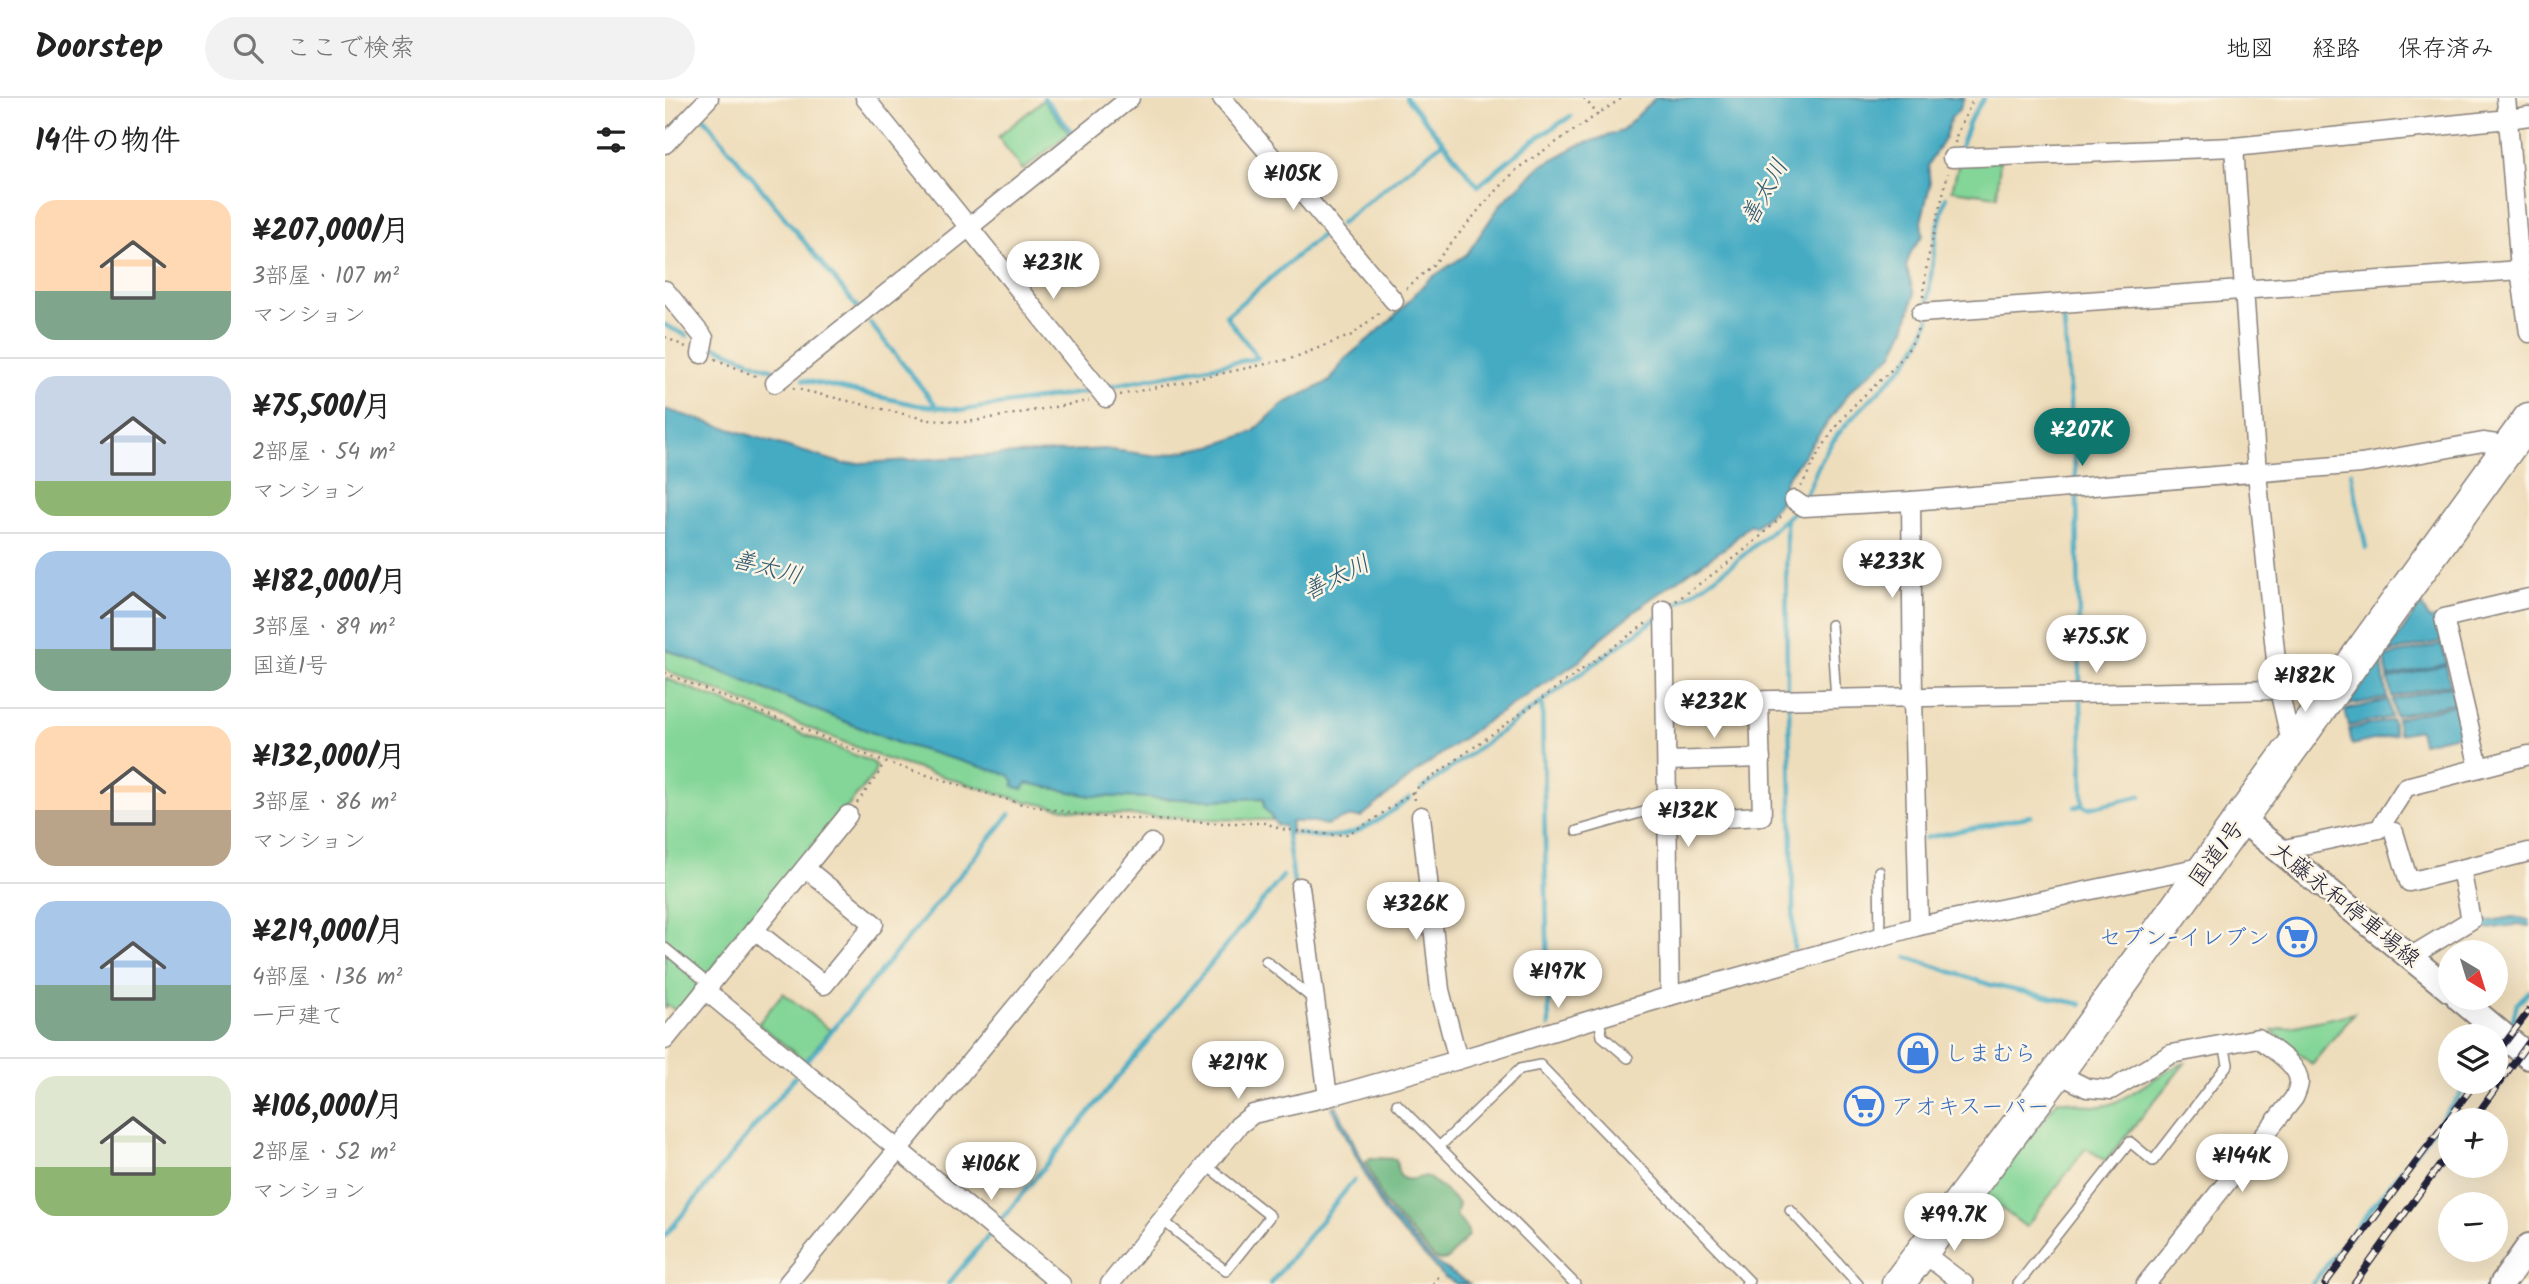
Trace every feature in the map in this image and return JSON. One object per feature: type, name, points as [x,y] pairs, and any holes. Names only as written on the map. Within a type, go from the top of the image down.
[{"type":"highway","name":"国道1号","points":[[1898,1284],[2057,1073],[2529,419]]},
{"type":"main road","name":"大藤永和停車場線","points":[[2241,819],[2438,980]]},
{"type":"main road","points":[[2473,1010],[2529,1057]]},
{"type":"main road","points":[[2502,1284],[2527,1252]]},
{"type":"street","points":[[665,144],[709,98]]},
{"type":"street","points":[[865,98],[1106,398]]},
{"type":"street","points":[[775,383],[1130,98]]},
{"type":"street","points":[[1222,98],[1395,301]]},
{"type":"street","points":[[2506,98],[2520,270],[2529,333]]},
{"type":"street","points":[[1952,158],[2234,147],[2529,116]]},
{"type":"street","points":[[2234,147],[2257,473],[2279,690],[2292,747]]},
{"type":"street","points":[[1921,313],[2520,270]]},
{"type":"street","points":[[665,290],[704,338],[701,354]]},
{"type":"street","points":[[1794,500],[1804,507],[1911,501],[2361,464],[2483,442],[2510,446]]},
{"type":"street","points":[[1911,501],[1919,926]]},
{"type":"street","points":[[2479,768],[2444,618],[2528,601]]},
{"type":"street","points":[[1664,610],[1670,996]]},
{"type":"street","points":[[1667,702],[2279,690]]},
{"type":"street","points":[[1668,813],[1762,816],[1759,701]]},
{"type":"street","points":[[2280,850],[2379,829],[2406,787],[2529,755]]},
{"type":"street","points":[[1668,761],[1761,758]]},
{"type":"street","points":[[665,1040],[848,815]]},
{"type":"street","points":[[1421,816],[1440,990],[1458,1060]]},
{"type":"street","points":[[2394,832],[2409,882],[2529,852]]},
{"type":"street","points":[[787,1284],[1151,843]]},
{"type":"street","points":[[1116,1282],[1206,1164],[1244,1119],[1253,1114],[1328,1097],[1919,926],[2206,866]]},
{"type":"street","points":[[754,930],[824,985],[874,924],[805,868]]},
{"type":"street","points":[[2410,957],[2471,920],[2461,869]]},
{"type":"street","points":[[1300,887],[1328,1097]]},
{"type":"street","points":[[708,987],[897,1149],[1061,1284]]},
{"type":"street","points":[[2057,1073],[2087,1087],[2111,1090],[2171,1054],[2258,1038],[2290,1064],[2297,1074],[2299,1083],[2294,1098],[2146,1284]]},
{"type":"street","points":[[1922,1252],[1964,1284]]},
{"type":"lane","points":[[1831,625],[1836,699]]},
{"type":"lane","points":[[1577,831],[1668,813]]},
{"type":"lane","points":[[1879,871],[1880,937]]},
{"type":"lane","points":[[665,948],[708,987]]},
{"type":"lane","points":[[1266,961],[1315,1000]]},
{"type":"lane","points":[[1599,1018],[1602,1036],[1628,1058]]},
{"type":"lane","points":[[2018,1284],[2130,1142],[2153,1161],[2228,1063],[2224,1044]]},
{"type":"lane","points":[[1439,1147],[1520,1069],[1540,1065],[1749,1281],[1746,1284]]},
{"type":"lane","points":[[1397,1104],[1575,1284]]},
{"type":"lane","points":[[1162,1220],[1226,1271],[1271,1216],[1206,1164]]},
{"type":"lane","points":[[1790,1210],[1858,1284]]},
{"type":"path","points":[[1584,98],[1598,115]]},
{"type":"path","points":[[665,337],[775,383],[929,420],[968,422],[1106,398],[1290,359],[1352,335],[1395,301],[1434,264],[1518,167],[1622,98]]},
{"type":"path","points":[[665,673],[884,762],[1022,804],[1089,816],[1205,823],[1266,823],[1280,829],[1322,835],[1347,834],[1370,822],[1664,610],[1775,523],[1794,500],[1815,457],[1843,417],[1898,362],[1914,341],[1941,197],[1958,133],[1974,98]]},
{"type":"path","points":[[848,815],[884,762]]},
{"type":"path","points":[[1413,791],[1421,816]]},
{"type":"path","points":[[1433,1284],[1439,1276]]},
{"type":"green space","points":[[1043,100],[1069,133],[1023,170],[998,137]]},
{"type":"green space","points":[[2000,161],[1997,196],[1952,190],[1959,162]]},
{"type":"green space","points":[[665,649],[898,743],[1010,775],[1013,786],[1023,789],[1027,783],[1091,796],[1208,800],[1264,798],[1264,807],[1273,820],[1090,813],[1023,801],[886,759],[665,670]]},
{"type":"green space","points":[[665,678],[872,762],[876,766],[874,774],[845,810],[843,808],[677,1012],[668,1005],[665,1008]]},
{"type":"green space","points":[[783,993],[830,1030],[805,1061],[758,1024]]},
{"type":"green space","points":[[2354,1013],[2312,1064],[2272,1031]]},
{"type":"green space","points":[[2185,1063],[2106,1161],[2086,1148],[2026,1227],[1985,1196],[2058,1100],[2091,1106],[2111,1104]]},
{"type":"green space","points":[[1370,1158],[1396,1159],[1402,1178],[1410,1180],[1426,1176],[1459,1204],[1456,1215],[1468,1231],[1468,1236],[1448,1259],[1435,1259],[1385,1204],[1366,1162]]},
{"type":"water","name":"善太川","points":[[1655,98],[1964,98],[1928,165],[1930,185],[1921,222],[1923,235],[1911,252],[1906,266],[1914,294],[1906,326],[1893,354],[1852,389],[1784,482],[1786,493],[1755,527],[1750,524],[1729,545],[1649,600],[1598,641],[1581,660],[1480,726],[1361,817],[1347,817],[1326,825],[1291,822],[1291,834],[1286,834],[1284,826],[1277,825],[1264,807],[1264,798],[1208,800],[1091,796],[1027,783],[1023,789],[1013,786],[1014,782],[1009,775],[898,743],[665,649],[665,409],[844,464],[1104,449],[1159,456],[1216,445],[1253,432],[1283,404],[1330,381],[1344,360],[1391,320],[1428,280],[1467,254],[1501,204],[1540,166],[1577,146],[1622,131]]},
{"type":"water","points":[[2421,604],[2429,619],[2438,618],[2442,641],[2387,653]]},
{"type":"water","points":[[2442,644],[2447,664],[2388,677],[2384,657]]},
{"type":"water","points":[[2381,659],[2387,698],[2348,705]]},
{"type":"water","points":[[2446,665],[2450,684],[2392,697],[2388,679]]},
{"type":"water","points":[[2451,686],[2455,703],[2395,716],[2392,700]]},
{"type":"water","points":[[2388,700],[2391,717],[2349,726],[2345,710]]},
{"type":"water","points":[[2455,705],[2462,734],[2422,743],[2419,730],[2399,734],[2396,719]]},
{"type":"water","points":[[2392,720],[2395,735],[2352,745],[2349,729]]},
{"type":"water","points":[[2513,917],[2529,920],[2529,926],[2481,930],[2479,923]]},
{"type":"water","points":[[1336,1105],[1384,1207],[1432,1260],[1469,1284],[1457,1284],[1443,1276],[1387,1216],[1332,1107]]},
{"type":"waterway","points":[[1044,98],[1072,132]]},
{"type":"waterway","points":[[1406,98],[1443,142]]},
{"type":"waterway","points":[[1959,151],[1970,120],[1984,98]]},
{"type":"waterway","points":[[1340,224],[1443,142],[1478,186],[1531,142],[1571,116]]},
{"type":"waterway","points":[[704,118],[857,307]]},
{"type":"waterway","points":[[1928,300],[1936,235],[1946,197]]},
{"type":"waterway","points":[[1109,386],[1258,358],[1226,316],[1326,231]]},
{"type":"waterway","points":[[2063,307],[2076,481]]},
{"type":"waterway","points":[[1806,495],[1831,444],[1848,422],[1902,367],[1923,336],[1929,318]]},
{"type":"waterway","points":[[870,323],[938,408]]},
{"type":"waterway","points":[[665,325],[687,336]]},
{"type":"waterway","points":[[716,347],[773,370]]},
{"type":"waterway","points":[[803,380],[917,405],[964,410],[1093,391]]},
{"type":"waterway","points":[[2351,472],[2366,548]]},
{"type":"waterway","points":[[2077,494],[2080,685]]},
{"type":"waterway","points":[[1669,610],[1732,565],[1794,511]]},
{"type":"waterway","points":[[1786,519],[1787,692]]},
{"type":"waterway","points":[[1422,789],[1657,618]]},
{"type":"waterway","points":[[2075,807],[2083,805],[2081,699]]},
{"type":"waterway","points":[[1542,702],[1549,1026]]},
{"type":"waterway","points":[[1789,705],[1794,949]]},
{"type":"waterway","points":[[2083,805],[2088,808],[2141,796]]},
{"type":"waterway","points":[[1296,833],[1330,837],[1345,835],[1370,825],[1410,798]]},
{"type":"waterway","points":[[807,1061],[1010,814]]},
{"type":"waterway","points":[[1925,838],[2031,816]]},
{"type":"waterway","points":[[1286,829],[1294,883]]},
{"type":"waterway","points":[[1000,1221],[1283,876]]},
{"type":"waterway","points":[[1907,957],[1991,985],[2081,1004]]},
{"type":"waterway","points":[[2511,1027],[2517,1004],[2529,991]]},
{"type":"waterway","points":[[665,1236],[795,1077]]},
{"type":"waterway","points":[[2312,1284],[2461,1094]]},
{"type":"waterway","points":[[1270,1284],[1354,1180]]},
{"type":"waterway","points":[[948,1284],[989,1235]]},
{"type":"railway","points":[[2508,1039],[2529,1011]]},
{"type":"railway","points":[[2482,1108],[2529,1042]]},
{"type":"railway","points":[[2325,1284],[2467,1094]]},
{"type":"railway","points":[[2354,1284],[2438,1168]]},
{"type":"place","name":"セブン-イレブン","points":[[2297,937]]},
{"type":"place","name":"しまむら","points":[[1918,1053]]},
{"type":"place","name":"アオキスーパー","points":[[1864,1106]]}]
